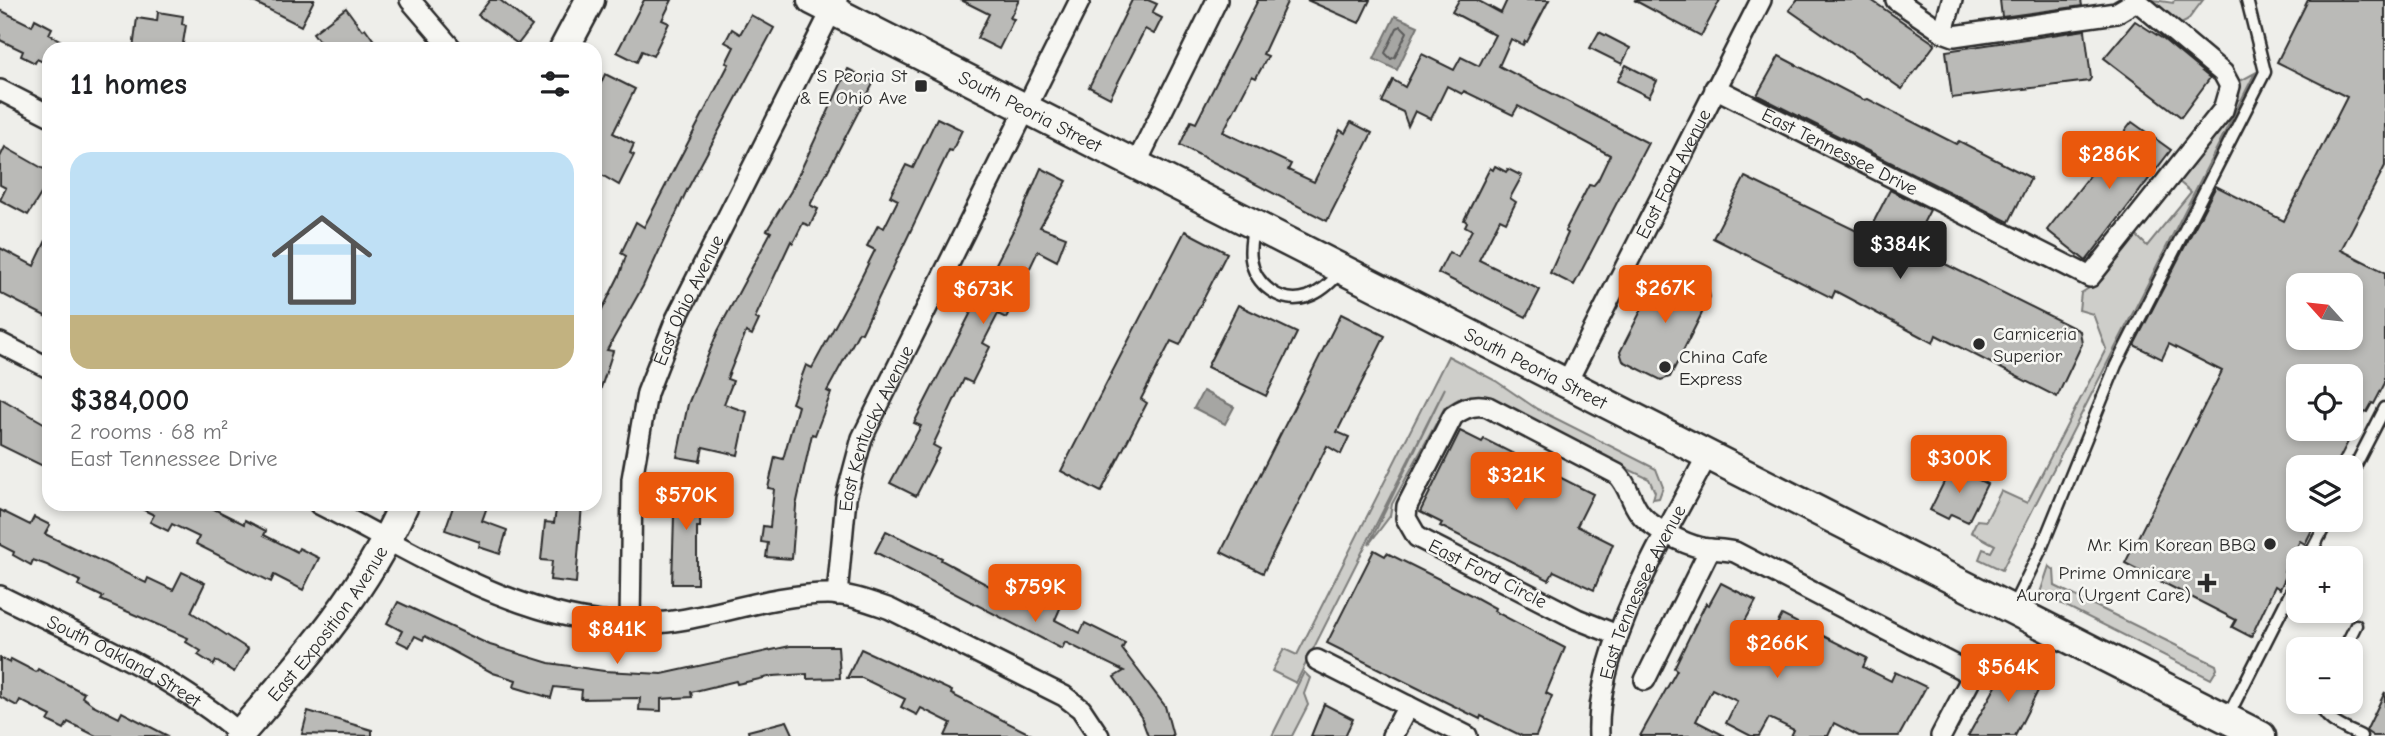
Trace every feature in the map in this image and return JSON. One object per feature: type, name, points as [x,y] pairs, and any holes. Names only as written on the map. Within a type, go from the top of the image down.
[{"type":"main road","points":[[569,42],[590,0]]},
{"type":"main road","name":"South Peoria Street","points":[[827,3],[1026,108],[2261,736]]},
{"type":"main road","name":"East Exposition Avenue","points":[[240,735],[328,632],[361,587],[401,511]]},
{"type":"street","points":[[410,0],[446,42]]},
{"type":"street","name":"East Kentucky Avenue","points":[[837,595],[846,498],[862,438],[1080,0]]},
{"type":"street","points":[[1136,163],[1217,0]]},
{"type":"street","name":"East Ford Avenue","points":[[1566,384],[1761,0]]},
{"type":"street","points":[[1896,0],[1943,32],[1954,36],[2116,13],[2138,0]]},
{"type":"street","points":[[1943,32],[1952,0]]},
{"type":"street","name":"East Tennessee Drive","points":[[1715,88],[2090,277],[2223,110],[2230,86],[2224,73],[2138,0]]},
{"type":"street","name":"East Ohio Avenue","points":[[630,624],[632,479],[647,393],[676,319],[827,3]]},
{"type":"street","points":[[0,90],[42,111]]},
{"type":"street","points":[[0,343],[42,364]]},
{"type":"street","name":"East Ford Circle","points":[[1617,635],[1577,619],[1417,537],[1406,518],[1407,506],[1452,416],[1462,409],[1482,406],[1617,474],[1626,482],[1643,518],[1668,532],[1699,548],[1735,552],[1973,675],[1941,736]]},
{"type":"street","name":"East Tennessee Avenue","points":[[1599,736],[1600,700],[1617,635],[1707,456]]},
{"type":"street","points":[[333,511],[531,608],[575,619],[630,624],[682,620],[802,595],[837,595],[890,608],[1064,696],[1081,709],[1099,736]]},
{"type":"street","points":[[1645,680],[1710,549]]},
{"type":"street","name":"South Oakland Street","points":[[0,596],[175,684],[208,706],[240,735]]},
{"type":"street","points":[[1317,660],[1467,736]]},
{"type":"street","points":[[1392,736],[1408,706]]},
{"type":"lane","points":[[2011,609],[2041,549],[2116,365],[2265,72],[2247,0]]},
{"type":"lane","points":[[1253,223],[1251,258],[1255,273],[1273,293],[1305,298],[1326,286],[1344,269]]},
{"type":"lane","points":[[2361,455],[2385,408]]},
{"type":"lane","points":[[2227,719],[2286,602]]},
{"type":"lane","points":[[2350,637],[2356,625]]},
{"type":"lane","points":[[2326,714],[2332,721],[2361,736]]},
{"type":"shaded area","points":[[2154,0],[2173,3],[2174,0],[2203,0],[2187,21],[2179,25],[2150,6]]},
{"type":"shaded area","points":[[2255,73],[2002,570],[1979,559],[1983,549],[1991,552],[1995,545],[1971,532],[1977,520],[1986,521],[2001,491],[2027,503],[2106,349],[2093,314],[2079,310],[2081,293],[2102,280],[2136,235],[2147,246],[2191,192],[2178,181],[2233,109],[2239,98],[2240,81]]},
{"type":"shaded area","points":[[1448,356],[1496,381],[1537,409],[1656,469],[1663,487],[1659,498],[1653,499],[1655,492],[1649,479],[1480,398],[1462,397],[1445,407],[1392,504],[1390,516],[1369,544],[1445,388],[1296,683],[1272,671],[1284,649],[1297,655]]},
{"type":"shaded area","points":[[2049,566],[2054,570],[2055,586],[2216,665],[2217,669],[2211,679],[2040,593]]},
{"type":"shaded area","points":[[1304,672],[1310,678],[1304,694],[1308,705],[1292,736],[1272,736]]},
{"type":"water","points":[[1395,16],[1418,26],[1397,70],[1374,59]]},
{"type":"water","points":[[1203,391],[1234,407],[1225,424],[1194,408]]},
{"type":"building","points":[[250,0],[314,0],[301,26]]},
{"type":"building","points":[[490,0],[500,0],[532,26],[520,42],[515,42],[478,15]]},
{"type":"building","points":[[644,0],[672,0],[662,20],[669,23],[653,56],[642,51],[637,62],[617,52]]},
{"type":"building","points":[[961,0],[1019,0],[1010,18],[1014,19],[999,49],[977,38],[989,14]]},
{"type":"building","points":[[1132,0],[1148,0],[1157,4],[1152,13],[1162,18],[1154,34],[1145,29],[1110,98],[1089,87]]},
{"type":"building","points":[[1258,0],[1288,0],[1263,54],[1268,56],[1256,78],[1252,76],[1223,132],[1291,164],[1288,170],[1314,182],[1340,130],[1345,133],[1351,122],[1372,133],[1327,221],[1180,145],[1191,121],[1196,123]]},
{"type":"building","points":[[1307,0],[1370,0],[1359,23]]},
{"type":"building","points":[[1459,0],[1477,0],[1501,13],[1507,0],[1549,0],[1527,42],[1523,45],[1511,39],[1499,66],[1648,143],[1574,285],[1550,273],[1568,233],[1565,231],[1589,185],[1593,186],[1598,180],[1610,155],[1518,106],[1513,115],[1464,91],[1462,94],[1447,86],[1431,119],[1415,111],[1408,126],[1403,112],[1382,102],[1393,80],[1405,87],[1422,54],[1454,70],[1461,57],[1479,66],[1495,35],[1452,12]]},
{"type":"building","points":[[1634,0],[1720,0],[1701,36]]},
{"type":"building","points":[[1797,0],[1871,0],[1935,44],[1902,89],[1789,10]]},
{"type":"building","points":[[2000,0],[2081,0],[2082,6],[2002,17]]},
{"type":"building","points":[[2308,0],[2385,0],[2385,166],[2341,250],[2385,272],[2385,383],[2374,404],[2363,413],[2363,364],[2286,364],[2286,441],[2348,441],[2341,455],[2286,455],[2286,532],[2311,532],[2305,544],[2300,541],[2297,546],[2286,546],[2286,576],[2280,589],[2275,586],[2251,637],[2232,627],[2236,620],[2125,563],[2222,371],[2169,344],[2162,359],[2134,345],[2216,186],[2284,221],[2347,97],[2277,62]]},
{"type":"building","points":[[346,8],[362,30],[365,28],[375,42],[320,42],[313,33]]},
{"type":"building","points":[[0,10],[32,26],[35,19],[52,28],[49,34],[63,42],[42,42],[42,62],[37,59],[35,63],[21,56],[23,51],[0,40]]},
{"type":"building","points":[[158,12],[183,16],[182,24],[186,25],[183,42],[134,42],[137,18],[157,21]]},
{"type":"building","points":[[751,15],[774,28],[686,192],[643,286],[607,350],[613,351],[602,385],[602,310],[626,256],[621,253],[636,222],[644,227],[729,64],[726,63],[734,47],[725,42],[732,29],[740,34]]},
{"type":"building","points":[[2135,21],[2163,39],[2210,78],[2181,117],[2104,58]]},
{"type":"building","points":[[2085,30],[2091,78],[2089,81],[1952,98],[1946,51]]},
{"type":"building","points":[[1599,32],[1630,48],[1622,64],[1590,48]]},
{"type":"building","points":[[1779,56],[1863,100],[1868,99],[1956,144],[1959,141],[2031,178],[2009,222],[1757,95]]},
{"type":"building","points":[[1626,65],[1657,81],[1649,97],[1617,81]]},
{"type":"building","points":[[848,69],[874,82],[810,205],[818,209],[810,226],[803,223],[793,243],[791,241],[755,318],[759,320],[752,335],[746,332],[727,379],[733,381],[724,404],[747,412],[738,455],[703,447],[700,461],[677,457],[688,404],[718,331],[771,232],[767,230],[791,191]]},
{"type":"building","points":[[605,74],[635,89],[613,133],[634,144],[630,153],[634,155],[619,185],[602,175],[602,81]]},
{"type":"building","points":[[937,118],[962,130],[952,151],[949,150],[862,333],[859,332],[827,391],[831,393],[815,435],[812,434],[796,506],[792,559],[766,557],[768,543],[761,542],[763,526],[770,527],[774,489],[768,488],[775,457],[783,459],[798,406],[792,403],[806,365],[812,368],[859,282],[875,250],[867,246],[878,225],[884,228],[898,200],[890,196],[906,165],[913,168]]},
{"type":"building","points":[[2132,122],[2171,150],[2086,261],[2047,230]]},
{"type":"building","points":[[5,147],[42,168],[42,192],[28,215],[0,200],[6,188],[0,185],[0,157]]},
{"type":"building","points":[[1495,166],[1522,176],[1510,198],[1516,202],[1506,222],[1500,219],[1479,260],[1540,290],[1526,317],[1438,273],[1449,252],[1458,257],[1472,230],[1465,226],[1467,222],[1464,220],[1490,168],[1493,170]]},
{"type":"building","points":[[1041,168],[1067,181],[1040,227],[1066,237],[1057,261],[1038,251],[1006,318],[998,314],[983,343],[990,347],[972,383],[964,379],[933,445],[940,449],[916,496],[890,483],[921,426],[914,423],[1020,217]]},
{"type":"building","points":[[1745,177],[1863,234],[1868,226],[1871,227],[1890,190],[1930,210],[1911,247],[2080,331],[2082,344],[2057,397],[1936,335],[1933,343],[1835,291],[1832,298],[1713,238]]},
{"type":"building","points":[[1185,231],[1227,253],[1180,345],[1171,341],[1141,399],[1147,403],[1101,492],[1061,471]]},
{"type":"building","points":[[0,248],[34,266],[42,249],[42,314],[0,293]]},
{"type":"building","points":[[1669,269],[1708,288],[1710,297],[1670,377],[1661,380],[1623,361],[1620,352],[1654,285],[1660,288]]},
{"type":"building","points":[[1238,305],[1297,333],[1266,396],[1207,367]]},
{"type":"building","points":[[1341,314],[1385,336],[1337,432],[1349,437],[1341,454],[1327,446],[1263,573],[1221,552]]},
{"type":"building","points":[[0,398],[42,422],[42,466],[0,445]]},
{"type":"building","points":[[1460,431],[1482,442],[1484,439],[1593,494],[1577,526],[1613,544],[1594,590],[1554,571],[1549,580],[1440,526],[1442,523],[1420,512]]},
{"type":"building","points":[[1952,466],[1987,484],[1968,522],[1951,514],[1948,519],[1930,510]]},
{"type":"building","points":[[675,481],[701,482],[700,527],[697,527],[697,584],[672,584]]},
{"type":"building","points":[[0,510],[30,525],[34,517],[50,525],[45,534],[146,583],[148,578],[173,590],[182,572],[205,583],[191,612],[248,649],[234,672],[216,661],[214,665],[198,655],[201,651],[186,642],[188,638],[101,600],[103,597],[78,585],[80,581],[47,565],[33,560],[31,565],[13,555],[14,552],[0,545]]},
{"type":"building","points":[[146,511],[218,511],[244,524],[245,520],[266,531],[264,535],[297,552],[299,548],[319,558],[303,590],[274,575],[271,582],[196,544],[199,537],[172,524],[168,531],[150,522],[154,515]]},
{"type":"building","points":[[452,511],[486,511],[482,521],[507,530],[500,554],[479,547],[480,542],[445,530]]},
{"type":"building","points":[[556,511],[581,511],[576,583],[550,580],[552,561],[541,560],[545,522],[554,523]]},
{"type":"building","points":[[886,531],[942,558],[941,560],[1034,610],[1041,594],[1062,604],[1055,620],[1080,633],[1085,623],[1125,643],[1122,649],[1165,706],[1173,736],[1148,736],[1141,717],[1114,677],[1124,671],[1065,642],[1062,649],[875,552]]},
{"type":"building","points":[[1374,550],[1385,556],[1387,553],[1473,596],[1495,608],[1494,611],[1565,648],[1546,693],[1552,696],[1536,736],[1522,736],[1481,716],[1480,719],[1327,643]]},
{"type":"building","points":[[1721,583],[1756,601],[1744,623],[1770,637],[1782,615],[1867,658],[1863,667],[1891,681],[1895,672],[1926,687],[1899,736],[1859,736],[1834,723],[1828,736],[1791,736],[1794,730],[1769,718],[1759,736],[1751,736],[1726,723],[1737,701],[1712,689],[1696,721],[1725,736],[1640,736],[1677,670],[1674,668],[1706,603],[1709,605]]},
{"type":"building","points":[[398,602],[490,645],[549,663],[604,671],[662,674],[790,646],[838,646],[840,678],[807,679],[807,674],[773,676],[737,684],[736,681],[691,692],[692,697],[661,699],[661,711],[639,710],[640,698],[581,699],[582,690],[554,687],[551,698],[514,687],[516,680],[493,673],[425,636],[423,640],[415,636],[409,647],[397,641],[402,631],[387,623]]},
{"type":"building","points":[[861,649],[952,691],[951,694],[1034,736],[945,736],[951,723],[921,708],[917,715],[901,707],[905,699],[862,678],[847,678]]},
{"type":"building","points":[[0,658],[10,663],[11,659],[36,672],[38,669],[84,693],[82,697],[93,705],[119,718],[122,712],[168,736],[96,736],[68,722],[64,729],[48,721],[51,716],[20,700],[17,706],[0,697]]},
{"type":"building","points":[[2009,663],[2043,681],[2015,736],[1968,736]]},
{"type":"building","points":[[2385,692],[2385,736],[2373,736],[2366,731]]},
{"type":"building","points":[[1324,704],[1353,719],[1345,736],[1311,736]]},
{"type":"building","points":[[308,711],[372,730],[372,736],[302,734]]},
{"type":"building","points":[[787,721],[794,736],[749,736],[748,731]]},
{"type":"place","name":"S Peoria St & E Ohio Ave","points":[[921,86]]},
{"type":"place","name":"Carniceria Superior","points":[[1979,344]]},
{"type":"place","name":"China Cafe Express","points":[[1665,367]]},
{"type":"place","name":"Mr. Kim Korean BBQ","points":[[2270,544]]},
{"type":"place","name":"Prime Omnicare Aurora (Urgent Care)","points":[[2207,583]]}]
